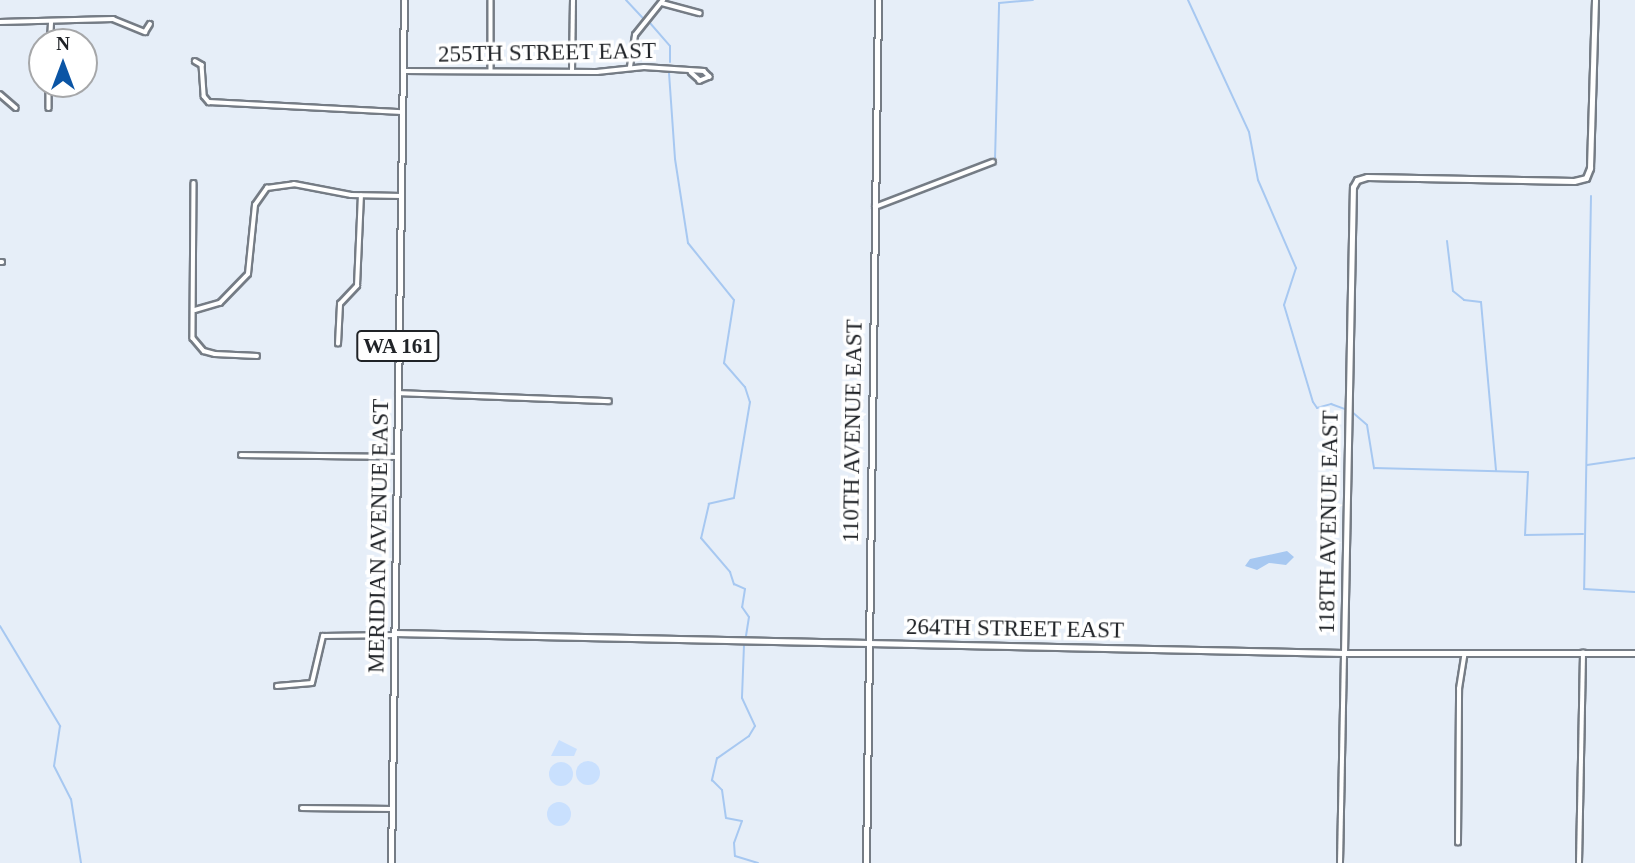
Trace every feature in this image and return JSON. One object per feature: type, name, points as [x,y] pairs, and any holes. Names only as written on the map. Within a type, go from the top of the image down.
[{"type":"street","name":"MERIDIAN AVENUE EAST","points":[[391,863],[404,0]]},
{"type":"street","points":[[491,0],[491,71]]},
{"type":"street","points":[[572,71],[573,0]]},
{"type":"street","name":"110TH AVENUE EAST","points":[[866,863],[873,208],[878,0]]},
{"type":"street","name":"118TH AVENUE EAST","points":[[1340,863],[1355,182],[1367,177],[1562,181],[1586,178],[1590,168],[1595,0]]},
{"type":"street","points":[[630,67],[635,35],[663,2],[700,13]]},
{"type":"street","points":[[0,22],[51,23],[113,19],[145,32],[150,24]]},
{"type":"street","points":[[51,23],[51,28]]},
{"type":"street","points":[[195,61],[203,67],[206,100],[402,112]]},
{"type":"street","name":"255TH STREET EAST","points":[[404,71],[572,71],[630,67],[691,73],[704,71],[710,77],[700,81],[691,73]]},
{"type":"street","points":[[0,94],[16,108]]},
{"type":"street","points":[[49,98],[49,108]]},
{"type":"street","points":[[873,208],[993,162]]},
{"type":"street","points":[[194,183],[195,342],[215,354],[257,356]]},
{"type":"street","points":[[195,310],[219,303],[247,274],[255,205],[263,191],[294,184],[361,196],[401,196]]},
{"type":"street","points":[[338,344],[340,306],[357,286],[361,196]]},
{"type":"street","points":[[398,393],[609,401]]},
{"type":"street","points":[[241,454],[397,457]]},
{"type":"street","points":[[277,686],[310,686],[316,676],[318,643],[327,634],[395,634]]},
{"type":"street","name":"264TH STREET EAST","points":[[395,634],[1344,653],[1635,653]]},
{"type":"street","points":[[1458,843],[1459,690],[1465,653]]},
{"type":"street","points":[[1579,863],[1583,653]]},
{"type":"street","points":[[302,808],[393,809]]},
{"type":"shaded area","points":[[1287,551],[1294,557],[1286,565],[1269,563],[1257,570],[1245,566],[1250,559]]},
{"type":"shaded area","points":[[559,740],[577,749],[574,756],[551,756]]},
{"type":"shaded area","points":[[588,761],[596,765],[600,773],[596,781],[588,785],[580,781],[576,773],[580,765]]},
{"type":"shaded area","points":[[561,762],[569,766],[573,774],[569,782],[561,786],[553,782],[549,774],[553,766]]},
{"type":"shaded area","points":[[559,802],[567,806],[571,814],[567,822],[559,826],[551,822],[547,814],[551,806]]},
{"type":"waterway","points":[[626,0],[643,18]]},
{"type":"waterway","points":[[995,160],[999,3],[1033,0]]},
{"type":"waterway","points":[[1188,0],[1249,132],[1258,180],[1296,268],[1284,305],[1313,402],[1317,408],[1331,404],[1345,409]]},
{"type":"waterway","points":[[650,23],[670,46],[670,62]]},
{"type":"waterway","points":[[669,73],[675,159],[688,243],[734,300],[724,363],[745,387],[750,402],[734,498],[709,504],[701,538],[730,572],[734,584],[745,589],[742,607],[749,617],[746,636]]},
{"type":"waterway","points":[[1591,196],[1584,589],[1635,592]]},
{"type":"waterway","points":[[1447,241],[1453,291],[1464,300],[1481,302],[1496,470]]},
{"type":"waterway","points":[[1351,411],[1367,425],[1374,468],[1528,472],[1525,535],[1583,534]]},
{"type":"waterway","points":[[1587,465],[1635,458]]},
{"type":"waterway","points":[[0,626],[60,726],[54,766],[71,799],[81,863]]},
{"type":"waterway","points":[[744,645],[742,698],[755,726],[749,736],[717,758],[712,780],[722,790],[726,818],[742,821],[734,843],[735,856],[758,863]]}]
